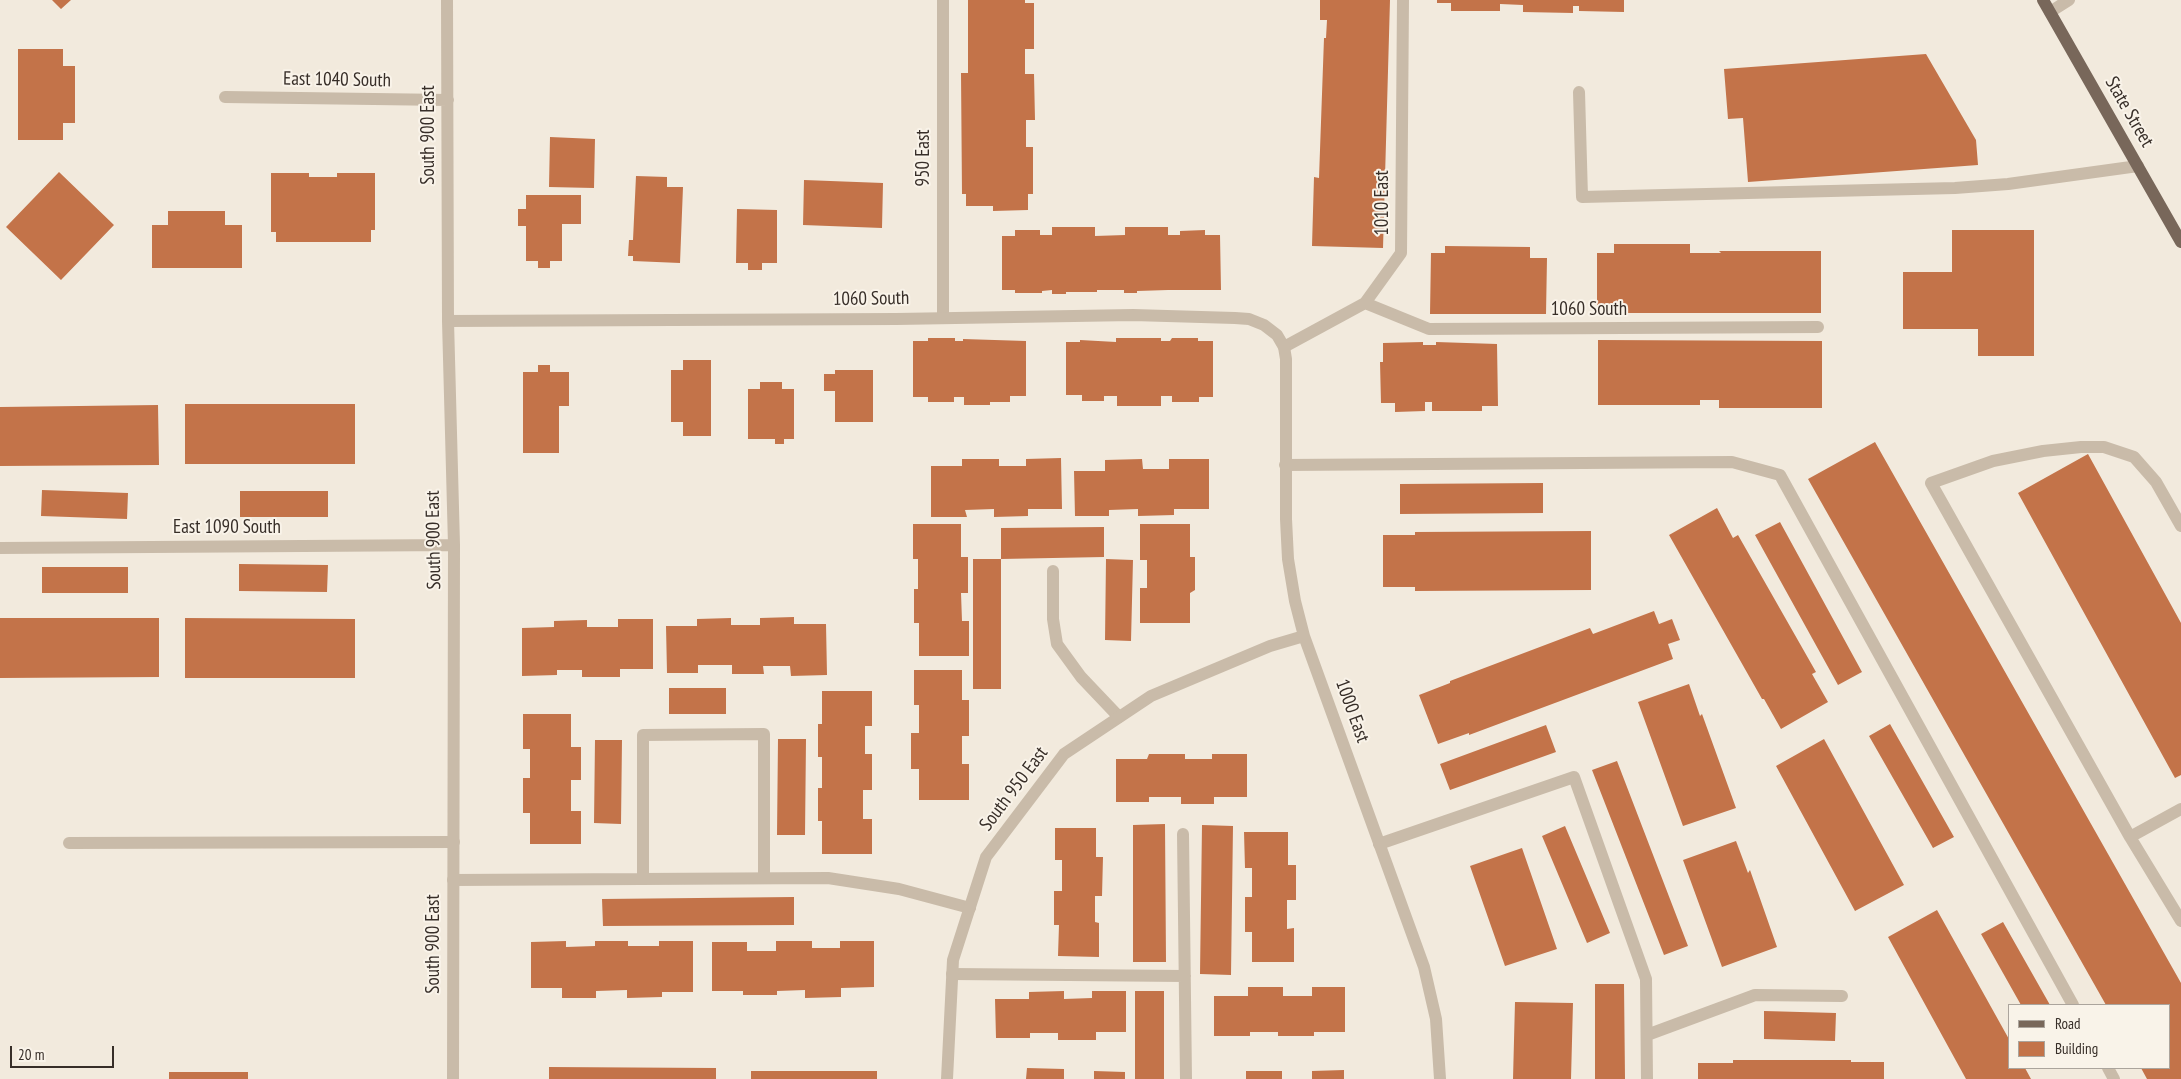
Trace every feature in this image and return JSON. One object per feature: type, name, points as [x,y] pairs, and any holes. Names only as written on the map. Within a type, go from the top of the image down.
[{"type":"main road","name":"State Street","points":[[2043,0],[2181,242]]},
{"type":"street","name":"South 900 East","points":[[447,0],[448,321],[454,545],[453,1079]]},
{"type":"street","name":"950 East","points":[[942,316],[943,0]]},
{"type":"street","name":"1010 East","points":[[1284,346],[1365,302],[1401,253],[1403,0]]},
{"type":"street","points":[[2050,12],[2069,0]]},
{"type":"street","points":[[1579,92],[1582,197],[1955,188],[2008,184],[2138,166]]},
{"type":"street","name":"East 1040 South","points":[[225,98],[448,100]]},
{"type":"street","name":"1060 South","points":[[1365,302],[1429,329],[1818,327]]},
{"type":"street","name":"1060 South","points":[[448,321],[896,319],[942,316],[1133,315],[1249,319],[1264,324],[1277,335],[1284,346]]},
{"type":"street","name":"1000 East","points":[[1284,346],[1288,400],[1285,465],[1288,558],[1295,601],[1304,636],[1424,967],[1436,1019],[1440,1079]]},
{"type":"street","points":[[2181,526],[2156,482],[2134,457],[2104,447],[2043,451],[1993,461],[1930,483],[2130,837],[2181,921]]},
{"type":"street","points":[[1285,465],[1732,462],[1780,475],[2072,1004]]},
{"type":"street","name":"East 1090 South","points":[[0,548],[454,545]]},
{"type":"street","points":[[1053,571],[1053,619],[1057,644],[1081,677],[1119,717]]},
{"type":"street","name":"South 950 East","points":[[946,1079],[953,960],[986,857],[1064,754],[1151,696],[1270,646],[1304,636]]},
{"type":"street","points":[[643,879],[643,735],[764,734],[764,878]]},
{"type":"street","points":[[1380,844],[1574,777],[1646,978],[1648,1079]]},
{"type":"street","points":[[2130,837],[2181,809]]},
{"type":"street","points":[[1183,834],[1186,1079]]},
{"type":"street","points":[[69,843],[454,842]]},
{"type":"street","points":[[453,880],[828,878],[890,887],[970,908]]},
{"type":"street","points":[[952,974],[1185,976]]},
{"type":"street","points":[[1647,1035],[1755,995],[1842,996]]},
{"type":"building","points":[[52,0],[71,0],[61,9]]},
{"type":"building","points":[[968,0],[1025,0],[1025,3],[1034,3],[1034,49],[1025,49],[1025,74],[1034,74],[1035,120],[1026,120],[1026,147],[1033,147],[1033,194],[1028,194],[1028,210],[993,211],[993,206],[966,206],[966,194],[962,194],[961,73],[968,73]]},
{"type":"building","points":[[1320,0],[1390,0],[1383,248],[1312,246],[1314,177],[1319,178],[1324,38],[1326,38],[1327,20],[1320,20]]},
{"type":"building","points":[[1437,0],[1624,0],[1624,12],[1579,11],[1579,6],[1573,6],[1573,13],[1523,12],[1523,5],[1500,4],[1500,11],[1451,11],[1451,3],[1437,3]]},
{"type":"building","points":[[18,49],[63,49],[63,66],[75,66],[75,123],[63,123],[63,140],[18,140]]},
{"type":"building","points":[[1926,54],[1976,140],[1978,165],[1748,182],[1743,118],[1728,119],[1724,69]]},
{"type":"building","points":[[550,137],[595,139],[594,188],[549,187]]},
{"type":"building","points":[[59,172],[114,225],[61,280],[6,227]]},
{"type":"building","points":[[271,173],[309,173],[309,177],[337,177],[337,173],[375,173],[375,230],[371,230],[371,242],[276,242],[276,232],[271,232]]},
{"type":"building","points":[[636,176],[667,177],[667,187],[683,187],[680,263],[633,261],[633,256],[628,256],[629,240],[633,240]]},
{"type":"building","points":[[804,180],[883,183],[882,228],[803,225]]},
{"type":"building","points":[[526,195],[581,195],[581,224],[562,224],[562,261],[550,261],[550,268],[538,268],[538,261],[526,261],[526,226],[518,226],[518,209],[526,209]]},
{"type":"building","points":[[737,209],[777,210],[777,263],[762,263],[762,270],[748,270],[748,263],[736,263]]},
{"type":"building","points":[[168,211],[225,211],[225,225],[242,225],[242,268],[152,268],[152,225],[168,225]]},
{"type":"building","points":[[1052,227],[1095,227],[1095,236],[1125,235],[1125,227],[1168,227],[1168,235],[1180,235],[1180,231],[1205,230],[1205,235],[1220,235],[1221,290],[1168,290],[1124,293],[1124,290],[1097,290],[1097,292],[1052,294],[1052,290],[1042,291],[1042,293],[1015,293],[1015,290],[1002,290],[1002,236],[1015,236],[1015,230],[1040,230],[1040,235],[1052,235]]},
{"type":"building","points":[[1952,230],[2034,230],[2034,356],[1978,356],[1978,329],[1903,329],[1903,272],[1952,272]]},
{"type":"building","points":[[1614,244],[1690,244],[1690,253],[1721,253],[1719,251],[1821,251],[1821,313],[1597,313],[1597,253],[1614,253]]},
{"type":"building","points":[[1445,246],[1530,247],[1530,258],[1547,258],[1546,314],[1430,314],[1431,253],[1445,253]]},
{"type":"building","points":[[928,338],[955,338],[955,341],[963,341],[963,339],[1026,341],[1026,396],[1010,396],[1010,402],[990,402],[990,405],[964,405],[964,397],[954,397],[954,402],[928,402],[928,397],[913,397],[913,341],[928,341]]},
{"type":"building","points":[[1116,338],[1161,338],[1161,341],[1170,341],[1172,338],[1198,338],[1198,341],[1213,341],[1213,397],[1199,397],[1199,402],[1172,402],[1172,396],[1161,396],[1161,406],[1117,406],[1117,396],[1104,396],[1104,401],[1082,401],[1082,395],[1066,395],[1066,342],[1080,342],[1080,340],[1116,342]]},
{"type":"building","points":[[1598,340],[1822,341],[1822,408],[1719,408],[1719,400],[1700,400],[1700,405],[1598,405]]},
{"type":"building","points":[[1423,342],[1423,345],[1436,345],[1436,342],[1497,344],[1498,406],[1482,406],[1482,411],[1432,411],[1432,402],[1425,402],[1425,411],[1395,412],[1395,403],[1381,403],[1380,362],[1383,362],[1383,343]]},
{"type":"building","points":[[683,360],[711,360],[711,436],[683,436],[683,422],[671,422],[671,370],[683,370]]},
{"type":"building","points":[[538,365],[550,365],[550,372],[569,372],[569,406],[559,406],[559,453],[523,453],[523,372],[538,372]]},
{"type":"building","points":[[835,370],[873,370],[873,422],[835,422],[835,391],[824,391],[824,374],[835,374]]},
{"type":"building","points":[[760,382],[782,382],[782,389],[794,389],[794,439],[784,439],[784,444],[775,444],[775,439],[748,439],[748,389],[760,389]]},
{"type":"building","points":[[185,404],[355,404],[355,464],[185,464]]},
{"type":"building","points":[[158,405],[159,465],[0,466],[0,407]]},
{"type":"building","points":[[1875,442],[2181,983],[2181,1079],[2147,1079],[2142,1069],[2171,1069],[2171,1004],[2105,1004],[1808,479]]},
{"type":"building","points":[[2088,454],[2181,623],[2181,775],[2175,778],[2018,493]]},
{"type":"building","points":[[1061,458],[1062,509],[1028,509],[1028,516],[994,517],[994,509],[965,510],[967,517],[931,517],[931,466],[962,466],[962,459],[999,459],[999,466],[1026,466],[1026,459]]},
{"type":"building","points":[[1142,459],[1143,469],[1169,469],[1169,459],[1209,459],[1209,509],[1174,509],[1174,515],[1138,516],[1138,509],[1109,510],[1109,516],[1075,516],[1074,471],[1105,471],[1105,460]]},
{"type":"building","points":[[1543,483],[1543,513],[1400,514],[1400,484]]},
{"type":"building","points":[[42,490],[128,493],[127,519],[41,516]]},
{"type":"building","points":[[240,491],[328,491],[328,517],[240,517]]},
{"type":"building","points":[[1717,508],[1733,538],[1738,535],[1816,672],[1812,674],[1828,702],[1781,729],[1669,535]]},
{"type":"building","points":[[1780,522],[1862,672],[1838,685],[1755,535]]},
{"type":"building","points":[[913,524],[961,524],[961,557],[968,557],[968,593],[961,593],[962,621],[969,621],[969,656],[919,656],[919,623],[914,623],[914,589],[918,589],[918,559],[913,559]]},
{"type":"building","points":[[1140,524],[1190,524],[1190,557],[1195,557],[1195,590],[1190,593],[1190,623],[1140,623],[1140,588],[1147,588],[1147,560],[1140,560]]},
{"type":"building","points":[[1104,527],[1104,557],[1001,559],[1001,528]]},
{"type":"building","points":[[1591,531],[1591,590],[1415,591],[1415,587],[1383,587],[1383,535],[1415,535],[1415,532]]},
{"type":"building","points":[[973,559],[1001,559],[1001,689],[973,689]]},
{"type":"building","points":[[1106,559],[1133,560],[1131,641],[1105,640]]},
{"type":"building","points":[[239,564],[328,565],[327,592],[239,591]]},
{"type":"building","points":[[42,567],[128,567],[128,593],[42,593]]},
{"type":"building","points":[[1654,611],[1659,624],[1672,619],[1680,640],[1668,644],[1673,659],[1469,735],[1469,733],[1438,744],[1419,695],[1450,683],[1450,681],[1590,628],[1593,634]]},
{"type":"building","points":[[794,617],[794,624],[826,624],[827,675],[791,676],[790,666],[763,666],[764,674],[732,674],[732,665],[698,665],[698,673],[667,673],[666,626],[697,626],[697,619],[731,618],[731,625],[760,625],[760,618]]},
{"type":"building","points":[[0,618],[159,618],[159,677],[0,678]]},
{"type":"building","points":[[185,618],[355,619],[355,678],[185,678]]},
{"type":"building","points":[[618,619],[653,619],[653,669],[620,669],[620,677],[582,677],[582,670],[557,670],[557,675],[522,676],[522,628],[554,627],[554,621],[587,620],[587,627],[618,627]]},
{"type":"building","points":[[914,670],[962,670],[962,700],[969,700],[969,736],[962,736],[962,764],[969,764],[969,800],[919,800],[919,769],[911,769],[911,733],[919,733],[919,705],[914,705]]},
{"type":"building","points":[[1689,684],[1700,716],[1702,714],[1736,808],[1683,826],[1638,702]]},
{"type":"building","points":[[669,688],[726,688],[726,714],[669,714]]},
{"type":"building","points":[[822,691],[872,691],[872,726],[865,726],[865,754],[872,754],[872,790],[863,790],[863,819],[872,819],[872,854],[822,854],[822,821],[818,821],[818,788],[822,788],[822,757],[818,757],[818,724],[822,724]]},
{"type":"building","points":[[523,714],[571,714],[571,747],[581,747],[581,780],[571,780],[571,811],[581,811],[581,844],[530,844],[530,813],[523,813],[523,778],[530,778],[530,749],[523,749]]},
{"type":"building","points":[[1890,724],[1954,837],[1933,848],[1869,736]]},
{"type":"building","points":[[1546,725],[1556,752],[1450,790],[1440,764]]},
{"type":"building","points":[[778,739],[806,739],[805,835],[777,835]]},
{"type":"building","points":[[1824,739],[1904,885],[1855,911],[1776,766]]},
{"type":"building","points":[[595,740],[622,740],[621,824],[594,823]]},
{"type":"building","points":[[1149,754],[1185,754],[1185,759],[1212,759],[1212,754],[1247,754],[1247,797],[1214,797],[1214,804],[1181,804],[1181,797],[1149,797],[1149,802],[1116,802],[1116,759],[1147,759]]},
{"type":"building","points":[[1617,761],[1688,946],[1664,955],[1592,770]]},
{"type":"building","points":[[1165,824],[1166,962],[1133,962],[1133,825]]},
{"type":"building","points":[[1202,825],[1233,826],[1231,975],[1200,974]]},
{"type":"building","points":[[1565,826],[1610,933],[1587,943],[1542,836]]},
{"type":"building","points":[[1055,828],[1096,828],[1096,857],[1103,857],[1102,896],[1095,896],[1095,922],[1099,923],[1099,957],[1058,956],[1059,925],[1054,925],[1054,891],[1062,891],[1062,860],[1055,860]]},
{"type":"building","points":[[1244,832],[1288,832],[1288,865],[1296,865],[1296,900],[1287,900],[1287,929],[1294,928],[1294,962],[1252,962],[1252,932],[1245,932],[1245,897],[1252,897],[1252,868],[1245,868]]},
{"type":"building","points":[[1736,841],[1748,873],[1750,870],[1777,947],[1722,967],[1683,860]]},
{"type":"building","points":[[1522,848],[1557,949],[1505,966],[1470,866]]},
{"type":"building","points":[[794,897],[794,925],[603,926],[602,899]]},
{"type":"building","points":[[1937,910],[2008,1037],[2008,1069],[2026,1069],[2031,1079],[1966,1079],[1888,937]]},
{"type":"building","points":[[2003,922],[2049,1004],[2020,1004],[1981,934]]},
{"type":"building","points":[[566,941],[566,947],[595,946],[595,941],[628,941],[628,946],[659,946],[659,941],[693,941],[693,992],[662,992],[662,997],[627,998],[627,990],[596,991],[596,998],[562,998],[562,988],[531,988],[531,942]]},
{"type":"building","points":[[776,941],[812,941],[812,948],[840,948],[840,941],[874,941],[874,987],[841,988],[841,997],[805,998],[805,990],[777,991],[777,995],[743,995],[743,991],[712,991],[712,942],[747,942],[747,951],[776,951]]},
{"type":"building","points":[[1595,984],[1624,984],[1625,1079],[1595,1079]]},
{"type":"building","points":[[1248,987],[1283,987],[1283,996],[1312,996],[1312,987],[1345,987],[1345,1032],[1314,1032],[1314,1036],[1278,1036],[1278,1032],[1250,1032],[1250,1036],[1214,1036],[1214,996],[1248,996]]},
{"type":"building","points":[[1064,991],[1064,999],[1092,998],[1092,991],[1126,991],[1126,1032],[1096,1032],[1096,1040],[1058,1040],[1058,1033],[1030,1033],[1030,1038],[996,1038],[995,999],[1029,999],[1029,992]]},
{"type":"building","points":[[1135,991],[1164,991],[1164,1079],[1135,1079]]},
{"type":"building","points":[[1515,1002],[1573,1003],[1571,1079],[1513,1079]]},
{"type":"building","points":[[1764,1011],[1836,1013],[1835,1041],[1764,1039]]},
{"type":"building","points":[[1733,1060],[1851,1060],[1851,1062],[1884,1062],[1884,1079],[1698,1079],[1698,1063],[1733,1063]]},
{"type":"building","points":[[549,1067],[716,1068],[716,1079],[549,1079]]},
{"type":"building","points":[[1027,1068],[1064,1069],[1064,1079],[1026,1079]]},
{"type":"building","points":[[1344,1070],[1344,1079],[1312,1079],[1312,1071]]},
{"type":"building","points":[[751,1071],[877,1071],[877,1079],[751,1079]]},
{"type":"building","points":[[1094,1071],[1125,1072],[1125,1079],[1094,1079]]},
{"type":"building","points":[[1246,1071],[1282,1071],[1282,1079],[1246,1079]]},
{"type":"building","points":[[169,1072],[248,1072],[248,1079],[169,1079]]}]
